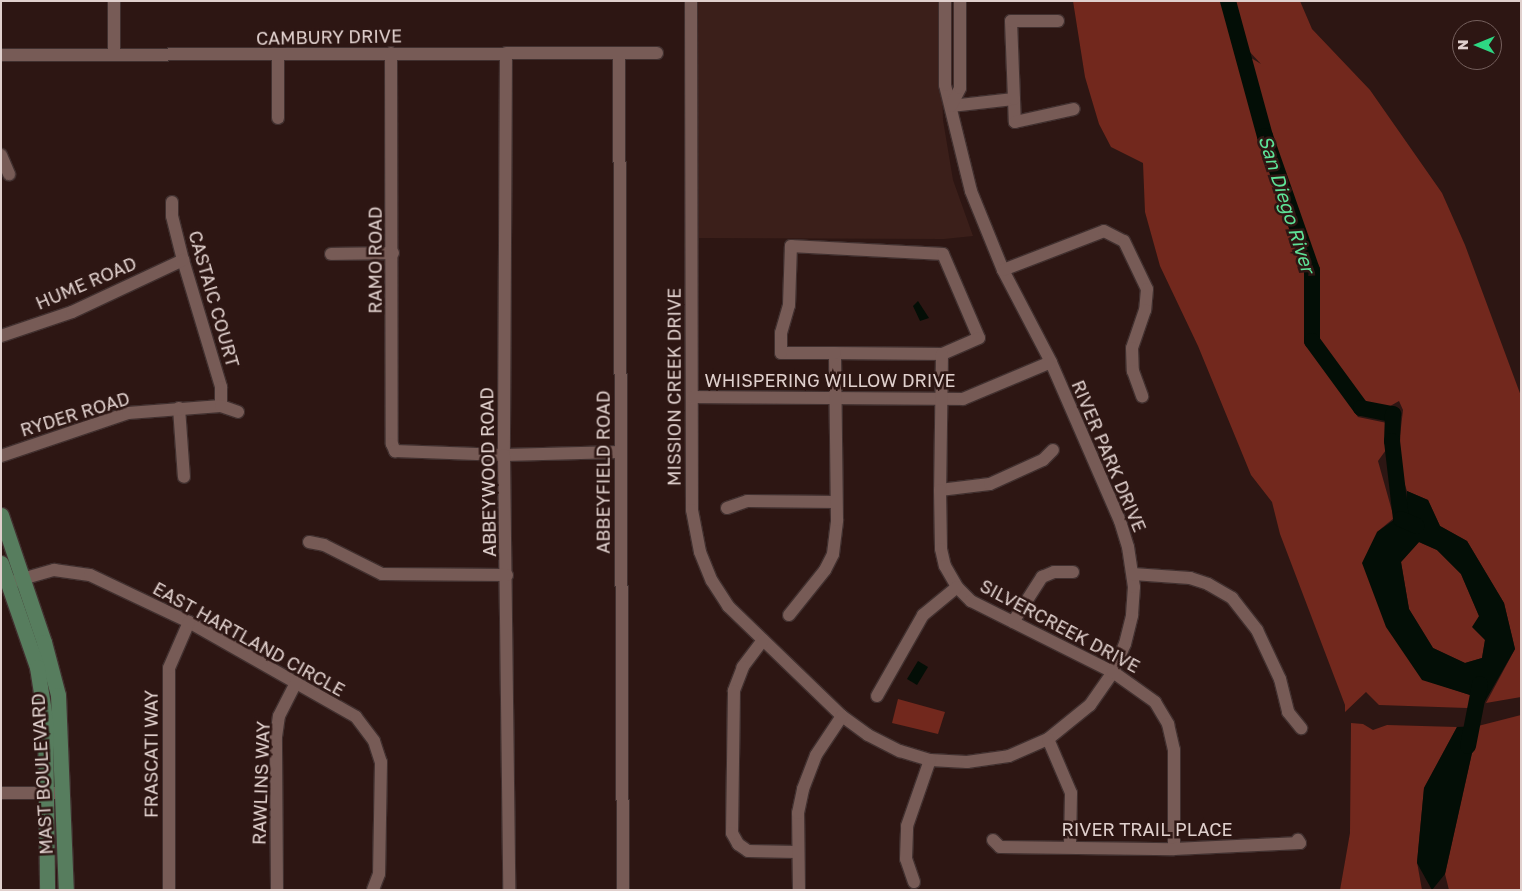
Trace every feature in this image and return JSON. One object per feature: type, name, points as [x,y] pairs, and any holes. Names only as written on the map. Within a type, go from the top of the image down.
[{"type":"main road","name":"MAST BOULEVARD","points":[[1,515],[23,578],[58,695],[65,793],[66,890]]},
{"type":"main road","name":"MAST BOULEVARD","points":[[1,563],[37,667],[46,718],[46,890]]},
{"type":"street","points":[[114,1],[114,55]]},
{"type":"street","name":"MISSION CREEK DRIVE","points":[[691,1],[692,510],[700,552],[712,581],[728,606],[842,716]]},
{"type":"street","name":"RIVER PARK DRIVE","points":[[842,716],[868,735],[900,751],[930,760],[968,762],[994,759],[1048,740],[1086,710],[1114,672],[1129,630],[1133,574],[1120,521],[1051,362],[1003,270],[966,177],[952,106],[945,85],[945,1]]},
{"type":"street","points":[[952,106],[960,88],[960,1]]},
{"type":"street","points":[[1058,21],[1011,21],[1015,122],[1074,109]]},
{"type":"street","name":"RAMO ROAD","points":[[391,53],[392,444],[395,452],[410,454],[504,455]]},
{"type":"street","name":"ABBEYWOOD ROAD","points":[[506,53],[504,455],[507,574],[509,890]]},
{"type":"street","name":"CAMBURY DRIVE","points":[[1,55],[657,53]]},
{"type":"street","name":"ABBEYFIELD ROAD","points":[[619,54],[623,890]]},
{"type":"street","points":[[278,55],[278,118]]},
{"type":"street","points":[[952,106],[1014,98]]},
{"type":"street","points":[[1,155],[9,174]]},
{"type":"street","name":"CASTAIC COURT","points":[[172,202],[172,216],[183,260],[221,386],[220,406]]},
{"type":"street","points":[[1003,270],[1104,231],[1124,240],[1147,289],[1145,310],[1132,348],[1133,370],[1142,396]]},
{"type":"street","points":[[791,246],[943,254],[979,338],[942,354],[835,353],[781,353],[781,334],[789,306],[791,246]]},
{"type":"street","points":[[331,254],[393,253]]},
{"type":"street","name":"HUME ROAD","points":[[1,336],[72,312],[183,260]]},
{"type":"street","points":[[789,615],[825,570],[833,554],[836,502],[835,353]]},
{"type":"street","name":"SILVERCREEK DRIVE","points":[[942,354],[940,490],[943,558],[957,587],[980,606],[1114,672],[1149,696],[1164,716],[1171,733],[1174,750],[1174,849]]},
{"type":"street","name":"WHISPERING WILLOW DRIVE","points":[[692,397],[940,400],[963,398],[1051,362]]},
{"type":"street","points":[[220,406],[238,412]]},
{"type":"street","name":"RYDER ROAD","points":[[1,456],[118,415],[179,408],[220,406]]},
{"type":"street","points":[[179,408],[184,477]]},
{"type":"street","points":[[940,490],[990,484],[1044,460],[1053,450]]},
{"type":"street","points":[[504,455],[620,452]]},
{"type":"street","points":[[728,508],[747,501],[836,502]]},
{"type":"street","points":[[309,542],[324,545],[382,574],[507,574]]},
{"type":"street","name":"EAST HARTLAND CIRCLE","points":[[8,583],[54,570],[90,575],[189,622],[356,717],[374,741],[381,762],[379,874],[373,890]]},
{"type":"street","points":[[1013,622],[1042,577],[1054,572],[1073,572]]},
{"type":"street","points":[[1133,574],[1160,573],[1199,580],[1236,602],[1257,630],[1280,679],[1288,712],[1301,728]]},
{"type":"street","points":[[877,696],[923,615],[957,587]]},
{"type":"street","name":"FRASCATI WAY","points":[[169,890],[169,668],[189,622]]},
{"type":"street","points":[[763,640],[742,667],[734,691],[732,833],[738,844],[748,851],[797,852]]},
{"type":"street","name":"RAWLINS WAY","points":[[277,890],[276,737],[279,716],[296,682]]},
{"type":"street","points":[[799,890],[797,852],[798,813],[806,778],[822,744],[842,716]]},
{"type":"street","points":[[1048,740],[1071,793],[1070,847]]},
{"type":"street","points":[[914,882],[906,859],[906,832],[930,760]]},
{"type":"street","points":[[1,793],[65,793]]},
{"type":"street","name":"RIVER TRAIL PLACE","points":[[993,840],[1000,847],[1174,849],[1300,843],[1298,840]]},
{"type":"shaded area","points":[[697,1],[940,1],[943,120],[953,180],[973,236],[944,239],[699,238]]},
{"type":"shaded area","points":[[1073,1],[1223,1],[1266,162],[1308,268],[1310,346],[1358,417],[1387,423],[1391,443],[1378,461],[1394,518],[1377,532],[1422,679],[1470,695],[1475,704],[1467,708],[1379,705],[1366,692],[1345,712],[1345,705],[1280,534],[1272,502],[1251,475],[1198,346],[1160,266],[1145,212],[1143,163],[1111,147],[1099,124],[1085,77]]},
{"type":"shaded area","points":[[1234,1],[1300,1],[1312,29],[1370,90],[1442,193],[1465,245],[1521,396],[1521,697],[1486,703],[1515,649],[1504,603],[1467,541],[1440,526],[1428,500],[1407,491],[1397,461],[1403,410],[1399,401],[1385,409],[1369,406],[1315,337],[1311,259],[1273,147],[1248,56],[1261,64],[1248,50]]},
{"type":"shaded area","points":[[918,301],[929,318],[920,321],[913,306]]},
{"type":"shaded area","points":[[1407,491],[1428,500],[1440,526],[1467,541],[1504,603],[1515,649],[1480,710],[1470,695],[1422,680],[1386,627],[1362,563],[1377,532],[1405,512]],"holes":[[[1419,542],[1437,550],[1461,574],[1479,616],[1472,627],[1485,640],[1482,658],[1465,663],[1433,648],[1409,609],[1401,562]]]},
{"type":"shaded area","points":[[1419,542],[1437,550],[1461,574],[1479,616],[1485,640],[1482,658],[1465,663],[1433,648],[1409,609],[1401,562]]},
{"type":"shaded area","points":[[918,661],[928,667],[917,685],[907,679]]},
{"type":"shaded area","points":[[898,699],[945,712],[938,734],[892,723]]},
{"type":"shaded area","points":[[1521,715],[1521,890],[1449,890],[1445,874],[1478,726]]},
{"type":"shaded area","points":[[1351,723],[1363,724],[1373,730],[1387,725],[1457,727],[1424,788],[1417,862],[1422,890],[1340,890],[1350,833]]},
{"type":"shaded area","points":[[1478,726],[1445,874],[1432,890],[1417,863],[1424,788],[1457,727]]},
{"type":"waterway","name":"San Diego River","points":[[1228,1],[1265,136],[1312,270],[1312,341],[1361,408],[1393,414],[1392,441],[1401,519],[1417,526]]},
{"type":"waterway","name":"San Diego River","points":[[1468,746],[1480,684]]}]
